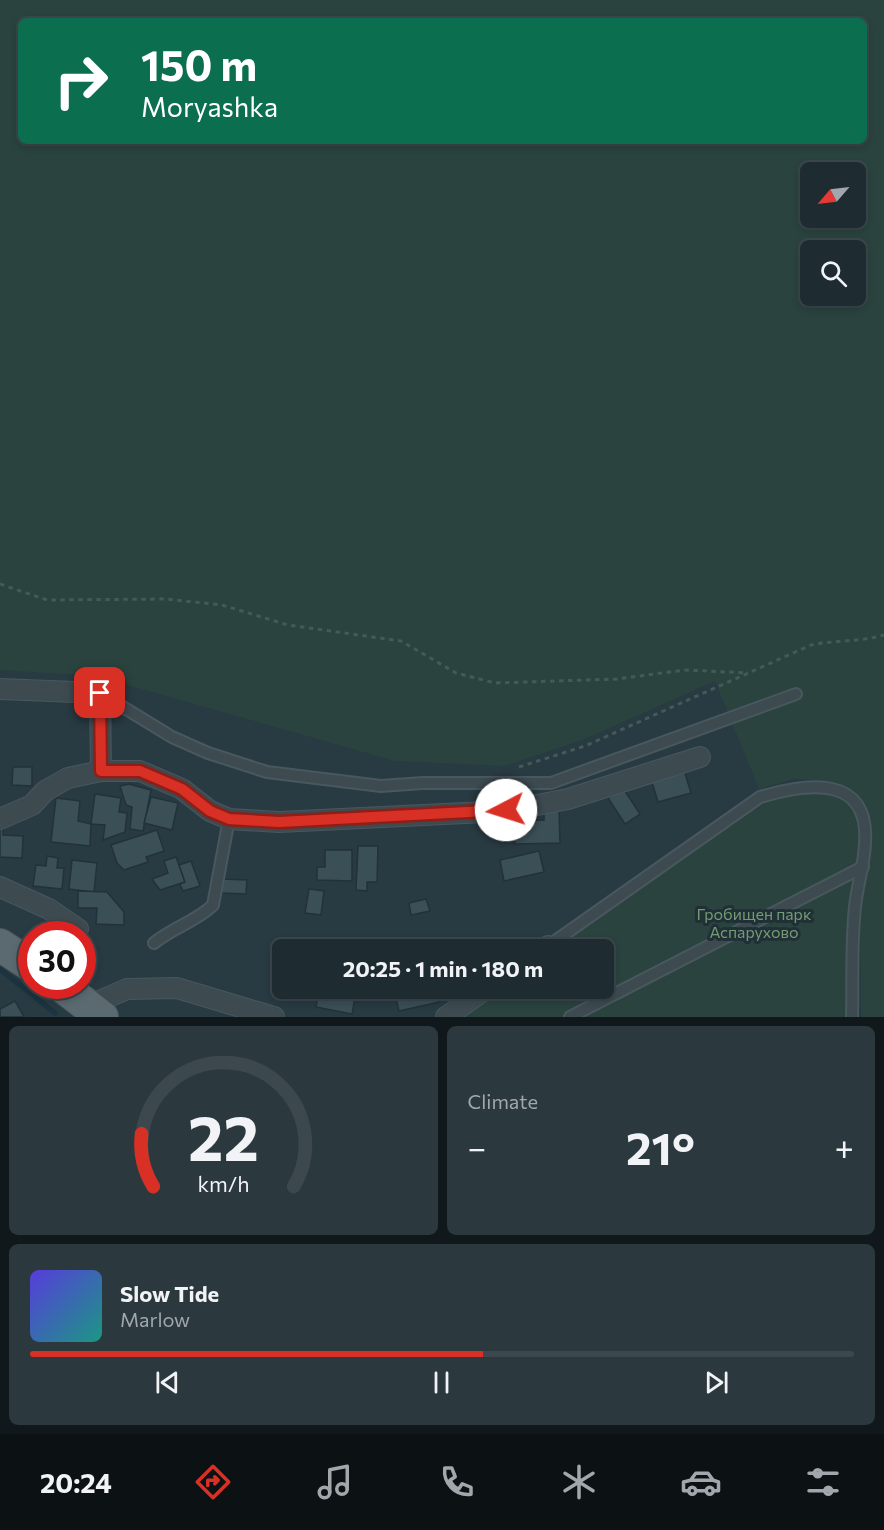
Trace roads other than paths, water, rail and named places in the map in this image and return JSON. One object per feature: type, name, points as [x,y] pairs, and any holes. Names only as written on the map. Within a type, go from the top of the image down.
[{"type":"main road","points":[[0,945],[18,957]]},
{"type":"main road","points":[[75,999],[90,1013]]},
{"type":"street","points":[[0,689],[100,693],[101,771]]},
{"type":"street","points":[[0,819],[32,806],[45,791],[68,778],[101,771],[140,771],[182,789],[210,811],[229,819],[279,822],[506,810],[568,799],[700,757]]},
{"type":"street","points":[[0,887],[49,909],[66,921]]},
{"type":"street","points":[[90,1013],[127,989],[177,988],[274,1017]]},
{"type":"street","points":[[446,1017],[471,999]]},
{"type":"lane","points":[[100,693],[172,737],[208,753],[267,772],[381,786],[423,783],[551,783],[796,694]]},
{"type":"lane","points":[[558,939],[760,797],[795,787],[837,789],[857,801],[864,831],[862,867],[855,907],[852,1017]]},
{"type":"lane","points":[[154,943],[170,930],[207,911],[213,905],[229,819]]},
{"type":"lane","points":[[570,1017],[862,867]]},
{"type":"waterway","points":[[1,970],[55,1013]]},
{"type":"park label","name":"Гробищен парк Аспарухово","points":[[754,922]]}]
